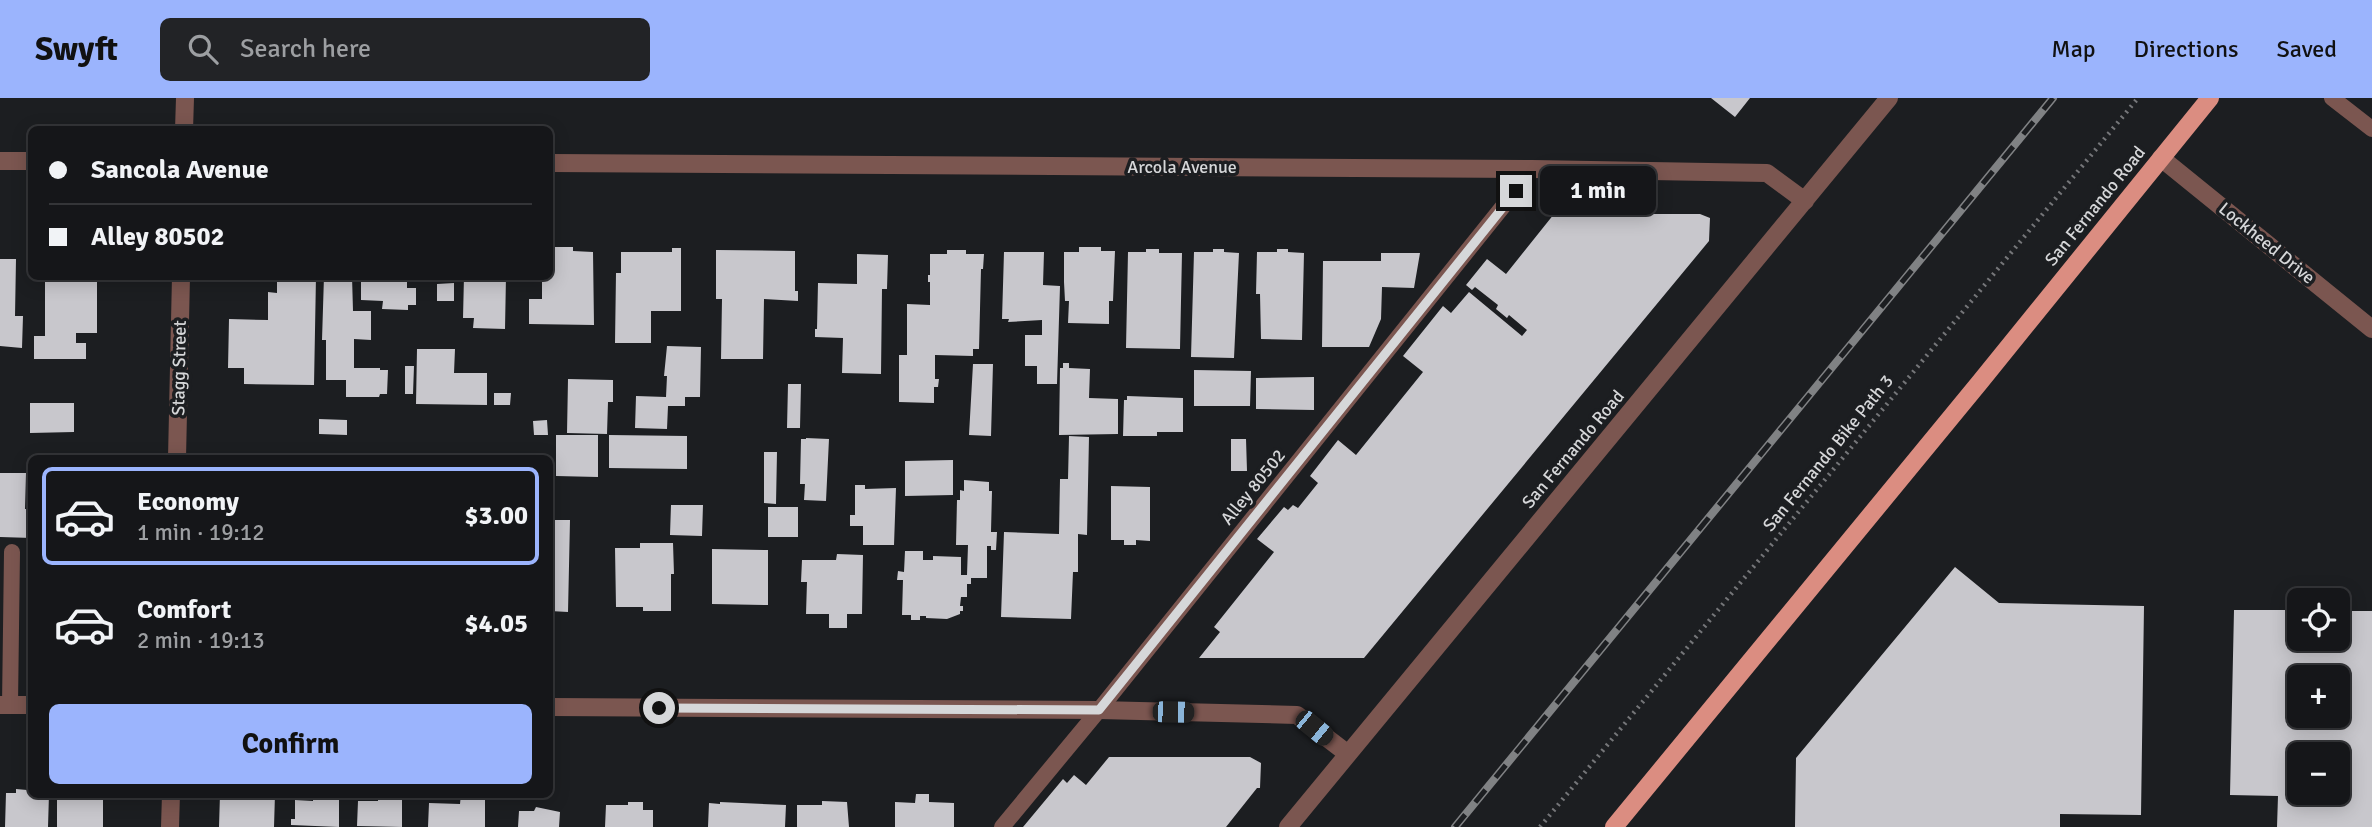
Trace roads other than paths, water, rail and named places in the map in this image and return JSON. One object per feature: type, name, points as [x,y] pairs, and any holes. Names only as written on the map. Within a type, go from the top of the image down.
[{"type":"main road","name":"San Fernando Road","points":[[1614,827],[2210,98]]},
{"type":"street","points":[[184,126],[185,98]]},
{"type":"street","name":"San Fernando Road","points":[[1288,827],[1889,98]]},
{"type":"street","name":"Lockheed Drive","points":[[2161,158],[2372,329]]},
{"type":"street","points":[[0,161],[28,161]]},
{"type":"street","name":"Arcola Avenue","points":[[553,163],[1768,173],[1805,201]]},
{"type":"street","name":"Stagg Street","points":[[177,455],[181,280]]},
{"type":"street","points":[[5,705],[28,705]]},
{"type":"street","points":[[553,707],[1099,710],[1297,715],[1348,754]]},
{"type":"street","points":[[170,827],[171,798]]},
{"type":"lane","points":[[2332,98],[2372,129]]},
{"type":"lane","name":"Alley 80502","points":[[1002,827],[1533,169]]},
{"type":"lane","points":[[5,705],[12,552]]},
{"type":"railway","points":[[1455,827],[2053,98]]}]
